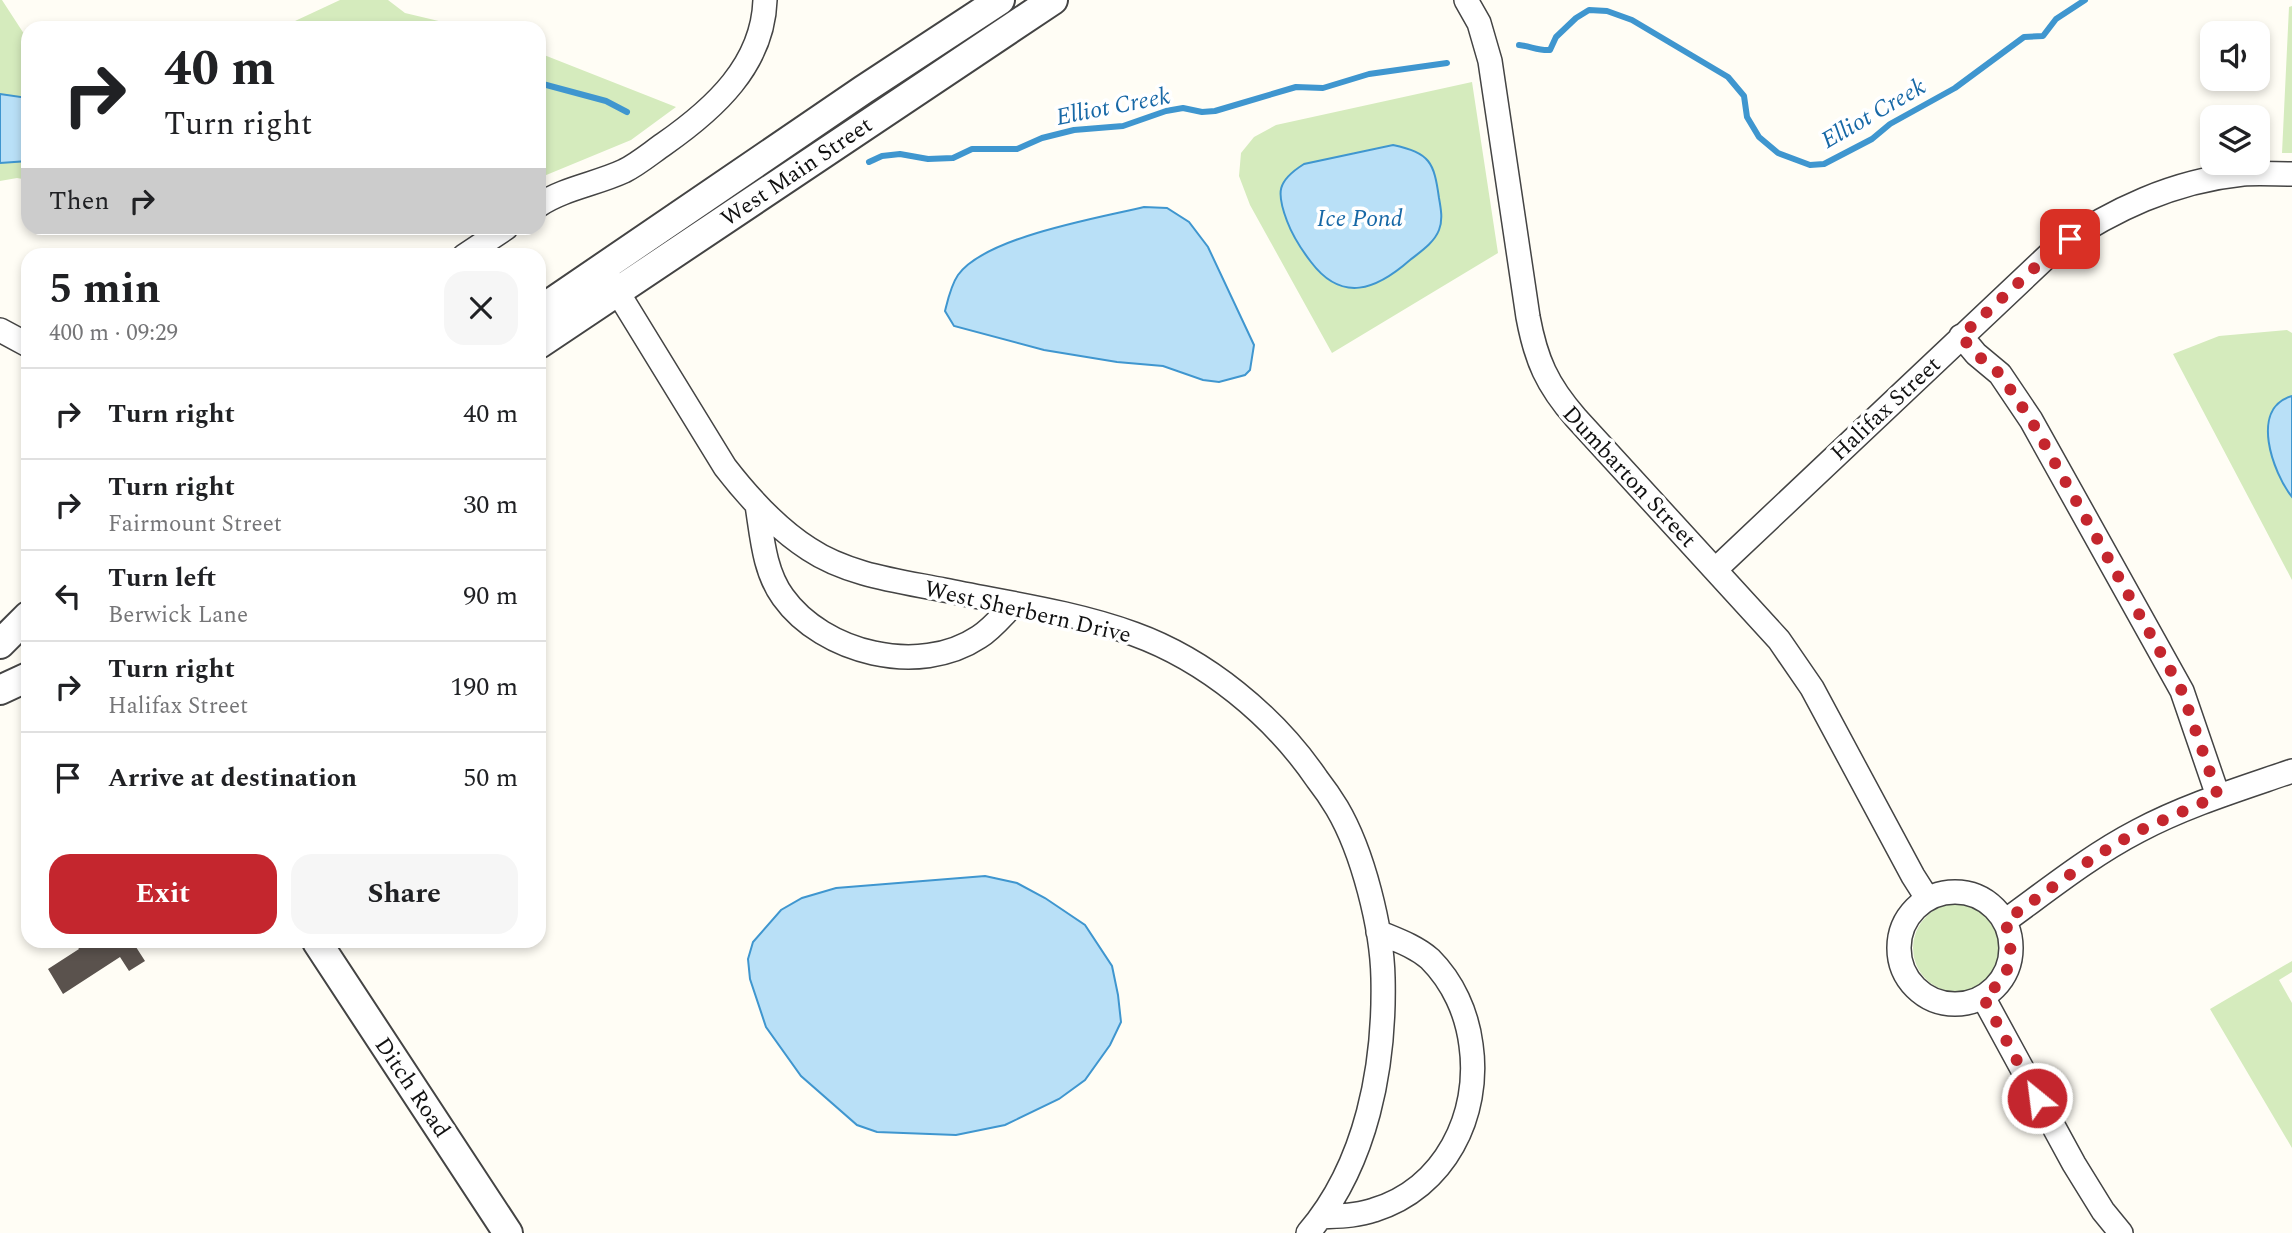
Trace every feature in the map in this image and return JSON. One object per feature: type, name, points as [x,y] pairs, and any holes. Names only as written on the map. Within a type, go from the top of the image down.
[{"type":"street","points":[[546,202],[626,170],[693,122],[732,85],[748,62],[763,24],[765,0]]},
{"type":"street","name":"West Main Street","points":[[546,338],[610,280],[863,90],[1000,0]]},
{"type":"street","name":"West Main Street","points":[[546,308],[610,280],[1053,0]]},
{"type":"street","name":"Dumbarton Street","points":[[1466,0],[1479,23],[1490,61],[1530,327],[1544,375],[1576,418],[1779,640],[1812,688],[1927,898]]},
{"type":"street","name":"Halifax Street","points":[[1716,569],[2055,249],[2085,228],[2155,194],[2197,182],[2244,174],[2292,174]]},
{"type":"street","points":[[476,248],[496,235]]},
{"type":"street","name":"West Sherbern Drive","points":[[610,280],[725,467],[776,524],[810,551],[851,569],[1077,617],[1135,634],[1185,657],[1232,690],[1274,725],[1306,763],[1338,809],[1357,854],[1383,957],[1384,1001],[1382,1044],[1367,1120],[1354,1155],[1315,1225]]},
{"type":"street","points":[[0,330],[21,341]]},
{"type":"street","points":[[1961,336],[1976,354],[2000,374],[2038,432],[2182,691],[2218,796]]},
{"type":"street","points":[[757,505],[771,575],[782,596],[815,628],[860,651],[884,656],[911,656],[959,647],[979,637],[1014,604]]},
{"type":"street","points":[[0,644],[21,623]]},
{"type":"street","points":[[0,690],[21,680]]},
{"type":"street","points":[[2005,921],[2096,856],[2136,832],[2218,796],[2292,771]]},
{"type":"street","points":[[1949,891],[1980,897],[1994,907],[2005,921],[2012,944],[2010,961],[2004,976],[1992,991],[1983,997],[1970,1003],[1951,1004],[1933,1000],[1912,986],[1904,973],[1898,951],[1899,938],[1907,918],[1927,898],[1949,891]]},
{"type":"street","points":[[1315,1225],[1376,1210],[1400,1199],[1424,1180],[1442,1164],[1456,1141],[1473,1089],[1474,1066],[1470,1033],[1461,1005],[1448,980],[1430,959],[1412,946],[1378,932]]},
{"type":"street","name":"Ditch Road","points":[[321,948],[508,1233]]},
{"type":"street","points":[[1983,997],[2083,1181],[2121,1233]]},
{"type":"green space","points":[[2,0],[21,29],[21,179],[0,181]]},
{"type":"green space","points":[[340,0],[388,0],[405,13],[439,21],[295,21]]},
{"type":"green space","points":[[2292,6],[2292,153],[2282,153],[2289,7]]},
{"type":"green space","points":[[546,56],[676,107],[631,140],[546,175]]},
{"type":"green space","points":[[1472,82],[1498,253],[1332,353],[1250,205],[1239,176],[1241,153],[1254,137],[1276,125]]},
{"type":"green space","points":[[2287,330],[2292,333],[2292,580],[2173,354],[2219,336]]},
{"type":"green space","points":[[1957,904],[1974,908],[1988,917],[1997,931],[2001,948],[1997,965],[1988,979],[1974,988],[1957,992],[1940,988],[1926,979],[1917,965],[1913,948],[1917,931],[1926,917],[1940,908]]},
{"type":"green space","points":[[2292,961],[2292,972],[2279,980],[2292,1003],[2292,1148],[2210,1009]]},
{"type":"water","points":[[0,94],[21,97],[21,162],[0,163]]},
{"type":"water","name":"Ice Pond","points":[[1393,145],[1422,156],[1432,168],[1441,210],[1439,230],[1426,247],[1385,279],[1359,288],[1335,283],[1311,262],[1295,238],[1283,211],[1281,188],[1288,176],[1304,164]]},
{"type":"water","points":[[1144,207],[1167,208],[1189,222],[1208,247],[1254,345],[1250,370],[1245,375],[1219,382],[1203,380],[1163,366],[1117,362],[1044,350],[954,326],[945,311],[958,275],[972,262],[992,250],[1072,223]]},
{"type":"water","points":[[2292,396],[2292,497],[2272,458],[2268,427],[2271,413],[2279,403]]},
{"type":"water","points":[[985,876],[1017,883],[1085,925],[1112,966],[1121,1022],[1110,1045],[1085,1080],[1059,1099],[1005,1125],[956,1135],[877,1132],[857,1125],[801,1076],[766,1027],[750,979],[748,959],[753,942],[781,910],[802,898],[836,888]]},
{"type":"building","points":[[137,948],[145,961],[129,971],[120,957],[63,994],[48,969],[79,949]]},
{"type":"waterway","name":"Elliot Creek","points":[[1519,45],[1550,50],[1556,37],[1589,10],[1607,11],[1632,20],[1728,77],[1744,96],[1747,117],[1759,137],[1778,153],[1810,165],[1824,164],[1872,139],[1890,124],[1955,88],[2024,37],[2043,36],[2056,19],[2085,0]]},
{"type":"waterway","name":"Elliot Creek","points":[[869,162],[882,156],[900,154],[928,159],[953,158],[972,149],[1017,149],[1042,138],[1074,130],[1123,126],[1166,111],[1183,108],[1202,112],[1215,111],[1296,87],[1323,88],[1369,74],[1447,63]]},
{"type":"waterway","name":"Elliot Creek","points":[[546,85],[606,101],[627,112]]},
{"type":"route","points":[[2037,1098],[1983,997],[1992,991],[2004,976],[2010,961],[2012,944],[2005,921],[2096,856],[2136,832],[2218,796],[2182,691],[2031,420],[2000,374],[1976,354],[1961,336],[2055,249],[2070,239]]}]
